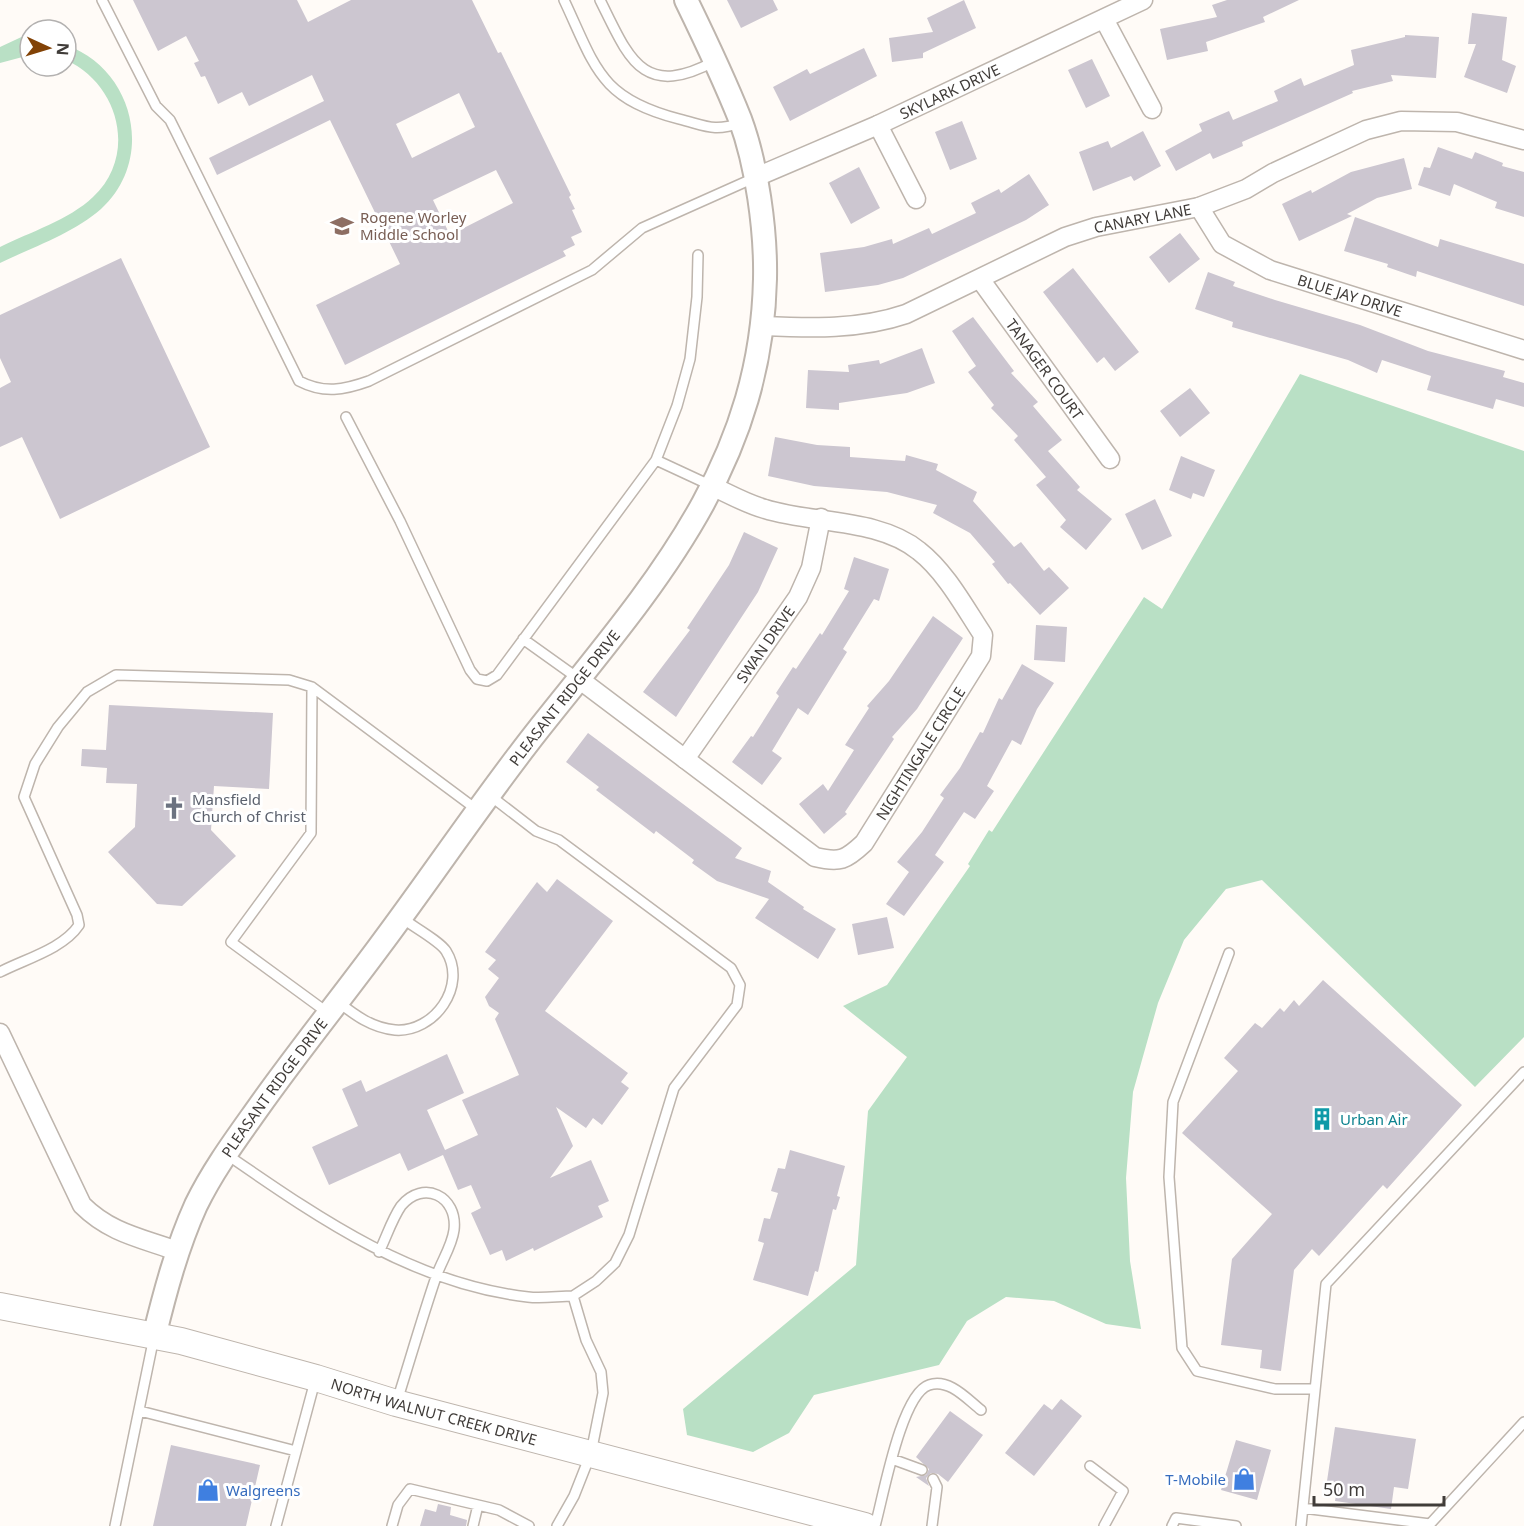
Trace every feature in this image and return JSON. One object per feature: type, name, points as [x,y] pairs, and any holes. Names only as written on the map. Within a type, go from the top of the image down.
[{"type":"main road","name":"NORTH WALNUT CREEK DRIVE","points":[[0,1306],[181,1341],[316,1378],[396,1403],[866,1526]]},
{"type":"street","name":"PLEASANT RIDGE DRIVE","points":[[154,1337],[177,1251],[197,1203],[225,1154],[401,918],[482,801],[579,679],[685,539],[714,487],[738,431],[755,370],[762,326],[765,278],[763,230],[741,123],[686,0]]},
{"type":"street","name":"SKYLARK DRIVE","points":[[754,178],[878,125],[1143,0]]},
{"type":"street","points":[[1104,19],[1152,109]]},
{"type":"street","name":"CANARY LANE","points":[[762,326],[837,328],[886,321],[980,279],[1065,237],[1096,227],[1199,207],[1246,189],[1273,173],[1366,130],[1401,121],[1457,122],[1524,140]]},
{"type":"street","points":[[878,125],[916,199]]},
{"type":"street","name":"BLUE JAY DRIVE","points":[[1199,207],[1222,244],[1270,270],[1524,350]]},
{"type":"street","name":"TANAGER COURT","points":[[980,279],[1110,459]]},
{"type":"street","name":"NIGHTINGALE CIRCLE","points":[[579,679],[816,857],[831,861],[849,858],[864,843],[981,656],[983,635],[950,587],[920,551],[882,533],[821,518],[766,510],[714,487]]},
{"type":"street","name":"SWAN DRIVE","points":[[685,759],[798,597],[811,567],[821,518]]},
{"type":"street","points":[[0,1032],[82,1205],[98,1221],[116,1231],[177,1251]]},
{"type":"lane","points":[[102,0],[156,106],[170,120],[299,381],[313,388],[345,390],[369,381],[592,270],[642,228],[754,178]]},
{"type":"lane","points":[[564,0],[598,72],[613,90],[631,102],[720,130],[741,123]]},
{"type":"lane","points":[[600,0],[625,50],[640,67],[663,76],[679,77],[715,61]]},
{"type":"lane","points":[[346,417],[400,522],[470,670],[477,679],[486,681],[497,675],[656,460],[677,406],[690,358],[697,297],[698,255]]},
{"type":"lane","points":[[656,460],[714,487]]},
{"type":"lane","points":[[524,639],[579,679]]},
{"type":"lane","points":[[0,972],[62,942],[72,935],[79,925],[77,915],[24,797],[35,764],[58,727],[87,692],[116,675],[289,680],[312,687],[482,801],[536,831],[559,840],[731,968],[740,985],[737,1005],[674,1088],[629,1235],[615,1263],[596,1281],[573,1296],[529,1298],[436,1275],[379,1252],[325,1221],[225,1154]]},
{"type":"lane","points":[[312,687],[311,833],[231,942],[333,1008],[369,1023],[398,1031],[417,1026],[433,1016],[446,1003],[453,987],[452,969],[446,950],[401,918]]},
{"type":"lane","points":[[1229,954],[1173,1102],[1169,1177],[1182,1348],[1197,1371],[1275,1389],[1315,1389]]},
{"type":"lane","points":[[1301,1526],[1326,1284],[1524,1072]]},
{"type":"lane","points":[[379,1252],[400,1207],[411,1197],[423,1192],[436,1194],[447,1200],[454,1213],[453,1232],[436,1275],[396,1403]]},
{"type":"lane","points":[[558,1526],[574,1496],[591,1453],[604,1382],[586,1340],[573,1296]]},
{"type":"lane","points":[[115,1526],[154,1337]]},
{"type":"lane","points":[[276,1526],[316,1378]]},
{"type":"lane","points":[[875,1526],[896,1439],[918,1392],[929,1385],[940,1384],[954,1388],[981,1410]]},
{"type":"lane","points":[[140,1411],[296,1451]]},
{"type":"lane","points":[[1303,1508],[1431,1524],[1524,1422]]},
{"type":"lane","points":[[892,1459],[922,1470]]},
{"type":"lane","points":[[1089,1466],[1123,1491],[1104,1526]]},
{"type":"lane","points":[[932,1526],[937,1487],[933,1479]]},
{"type":"lane","points":[[392,1526],[398,1505],[410,1489],[499,1510],[529,1526]]},
{"type":"lane","points":[[472,1526],[478,1505]]},
{"type":"lane","points":[[1172,1526],[1176,1518],[1236,1526]]},
{"type":"green space","points":[[18,39],[18,58],[0,63],[0,47]]},
{"type":"green space","points":[[78,51],[89,57],[108,74],[121,94],[130,117],[132,141],[128,166],[118,189],[90,218],[0,263],[0,247],[73,212],[93,197],[107,180],[115,161],[118,142],[116,122],[110,103],[99,86],[78,67]]},
{"type":"green space","points":[[1300,374],[1524,451],[1524,1037],[1475,1087],[1262,880],[1226,889],[1184,940],[1158,1003],[1133,1092],[1126,1178],[1130,1261],[1141,1329],[1106,1324],[1054,1301],[1006,1297],[967,1321],[939,1365],[814,1395],[789,1433],[753,1452],[687,1435],[683,1409],[856,1265],[868,1111],[907,1057],[843,1006],[887,985],[970,866],[968,864],[989,830],[992,832],[1144,597],[1162,609]]},
{"type":"building","points":[[133,0],[297,0],[308,22],[351,0],[472,0],[498,53],[501,52],[571,195],[569,197],[575,209],[572,210],[582,232],[571,237],[575,245],[563,251],[566,256],[345,365],[316,305],[400,264],[330,120],[217,175],[209,158],[324,101],[312,75],[249,106],[242,92],[218,104],[205,76],[201,77],[194,63],[199,61],[186,36],[158,51]],"holes":[[[459,93],[475,127],[412,158],[396,124]],[[496,170],[513,203],[450,235],[433,200]]]},
{"type":"building","points":[[727,0],[773,0],[778,10],[741,28]]},
{"type":"building","points":[[964,0],[976,28],[923,53],[923,58],[892,62],[889,38],[933,32],[927,18]]},
{"type":"building","points":[[1227,0],[1299,0],[1263,17],[1265,22],[1206,42],[1208,51],[1167,60],[1160,29],[1217,17],[1212,5]]},
{"type":"building","points":[[1472,13],[1507,17],[1502,60],[1516,66],[1507,93],[1464,77],[1476,44],[1468,44]]},
{"type":"building","points":[[1405,35],[1439,37],[1436,78],[1391,75],[1393,81],[1352,91],[1353,93],[1242,142],[1243,146],[1213,159],[1210,153],[1176,171],[1165,151],[1202,131],[1199,124],[1229,111],[1233,120],[1278,101],[1274,91],[1301,78],[1304,86],[1354,65],[1351,50],[1405,37]]},
{"type":"building","points":[[864,48],[877,76],[790,121],[773,87],[807,69],[810,74]]},
{"type":"building","points":[[1092,59],[1110,96],[1086,108],[1068,70]]},
{"type":"building","points":[[962,121],[977,159],[950,170],[935,132]]},
{"type":"building","points":[[1143,131],[1161,166],[1134,181],[1131,176],[1093,191],[1079,152],[1108,141],[1111,148]]},
{"type":"building","points":[[1438,147],[1472,159],[1475,152],[1503,163],[1502,166],[1524,172],[1524,217],[1495,208],[1497,202],[1454,184],[1450,196],[1418,185],[1424,167],[1430,168]]},
{"type":"building","points":[[1404,158],[1412,189],[1377,198],[1347,214],[1352,216],[1299,241],[1282,204],[1311,190],[1312,193],[1351,172]]},
{"type":"building","points":[[859,167],[880,208],[851,224],[829,183]]},
{"type":"building","points":[[1029,174],[1049,205],[1026,220],[903,278],[878,285],[825,292],[820,253],[864,247],[892,239],[893,244],[929,228],[932,234],[976,213],[971,203],[999,189],[1001,193]]},
{"type":"building","points":[[1355,217],[1438,247],[1440,239],[1524,264],[1524,306],[1417,271],[1416,277],[1387,267],[1388,264],[1344,251]]},
{"type":"building","points":[[1180,233],[1200,259],[1169,283],[1149,257]]},
{"type":"building","points":[[121,258],[210,447],[60,519],[22,437],[0,447],[0,388],[11,382],[0,358],[0,315]]},
{"type":"building","points":[[1073,268],[1139,352],[1115,371],[1104,357],[1097,363],[1043,292]]},
{"type":"building","points":[[1208,272],[1235,282],[1233,286],[1360,325],[1428,351],[1505,371],[1503,377],[1524,383],[1524,407],[1496,399],[1493,409],[1427,390],[1431,376],[1382,360],[1377,373],[1348,360],[1232,327],[1233,322],[1195,309]]},
{"type":"building","points":[[973,317],[1014,371],[1011,373],[1038,402],[1033,406],[1062,440],[1048,451],[1080,487],[1077,490],[1112,519],[1086,550],[1060,527],[1066,520],[1036,485],[1046,477],[1014,440],[1018,436],[991,408],[994,405],[968,372],[976,366],[952,331]]},
{"type":"building","points":[[922,348],[935,383],[907,393],[839,403],[839,410],[806,408],[808,370],[849,372],[848,365],[879,360],[880,364]]},
{"type":"building","points":[[1190,388],[1210,413],[1180,437],[1160,411]]},
{"type":"building","points":[[775,437],[817,445],[850,447],[850,457],[905,461],[906,455],[938,464],[936,470],[977,492],[973,501],[1014,547],[1021,542],[1044,571],[1049,567],[1069,588],[1040,615],[1010,583],[1008,584],[992,564],[995,562],[970,533],[933,513],[937,505],[887,492],[814,486],[768,476]]},
{"type":"building","points":[[1181,456],[1215,470],[1204,497],[1193,493],[1191,499],[1169,490]]},
{"type":"building","points":[[1155,499],[1172,536],[1142,550],[1125,514]]},
{"type":"building","points":[[744,532],[778,548],[758,592],[676,717],[643,692],[690,630],[687,628],[729,565]]},
{"type":"building","points":[[854,557],[889,569],[879,601],[874,599],[843,649],[847,652],[808,715],[798,708],[772,751],[782,758],[762,785],[732,762],[751,736],[753,737],[779,696],[776,693],[793,667],[796,669],[820,633],[822,635],[849,591],[844,589]]},
{"type":"building","points":[[933,616],[963,638],[917,709],[892,737],[894,739],[845,812],[847,814],[824,834],[799,804],[823,784],[828,791],[854,750],[845,745],[869,708],[867,706],[889,681]]},
{"type":"building","points":[[1036,625],[1067,627],[1065,662],[1034,660]]},
{"type":"building","points":[[1022,664],[1054,683],[1037,709],[1021,745],[1012,740],[987,786],[994,791],[975,819],[964,812],[935,855],[944,862],[904,916],[886,904],[909,872],[897,862],[922,832],[944,798],[940,795],[960,768],[980,732],[983,733],[999,698],[1002,700]]},
{"type":"building","name":"Mansfield Church of Christ","points":[[109,705],[273,713],[269,789],[214,786],[211,830],[236,856],[182,906],[157,904],[108,852],[135,827],[137,784],[106,783],[107,768],[81,766],[82,749],[106,750]]},
{"type":"building","points":[[588,733],[742,848],[735,858],[771,871],[768,882],[804,907],[803,909],[836,929],[818,959],[755,918],[769,899],[717,881],[692,863],[694,860],[656,831],[654,834],[596,790],[599,787],[566,762]]},
{"type":"building","points":[[557,879],[613,921],[545,1011],[628,1073],[621,1082],[629,1088],[602,1125],[593,1118],[586,1128],[556,1107],[573,1146],[550,1178],[591,1160],[609,1201],[598,1206],[603,1217],[534,1251],[533,1248],[506,1261],[502,1250],[490,1255],[471,1213],[481,1208],[471,1185],[458,1190],[443,1155],[408,1171],[400,1153],[329,1185],[312,1147],[358,1126],[342,1089],[361,1080],[366,1092],[447,1054],[464,1093],[427,1110],[445,1150],[478,1135],[462,1100],[519,1075],[495,1019],[499,1013],[489,1006],[485,997],[499,978],[488,969],[496,960],[485,952],[537,882],[547,892]]},
{"type":"building","points":[[887,917],[894,948],[858,955],[852,924]]},
{"type":"building","name":"Urban Air","points":[[1323,980],[1462,1105],[1387,1189],[1383,1185],[1319,1256],[1312,1249],[1294,1270],[1281,1371],[1260,1368],[1262,1350],[1221,1345],[1232,1259],[1272,1214],[1182,1133],[1238,1071],[1224,1058],[1255,1023],[1262,1028],[1280,1008],[1284,1012],[1294,1000],[1299,1006]]},
{"type":"building","points":[[790,1150],[845,1166],[837,1196],[840,1197],[836,1210],[833,1209],[818,1272],[815,1271],[808,1296],[753,1280],[764,1243],[758,1241],[764,1218],[770,1219],[778,1193],[771,1191],[778,1168],[785,1169]]},
{"type":"building","points":[[1061,1399],[1082,1416],[1034,1476],[1005,1453],[1044,1404],[1052,1410]]},
{"type":"building","points":[[950,1411],[983,1435],[948,1482],[938,1474],[931,1473],[926,1478],[929,1486],[916,1477],[926,1475],[929,1469],[916,1457]]},
{"type":"building","points":[[1335,1427],[1416,1439],[1408,1489],[1394,1487],[1391,1509],[1335,1501],[1338,1483],[1327,1481]]},
{"type":"building","name":"T-Mobile","points":[[1236,1440],[1271,1450],[1257,1500],[1221,1490]]},
{"type":"building","name":"Walgreens","points":[[171,1445],[260,1465],[246,1526],[153,1526]]},
{"type":"building","points":[[438,1504],[451,1507],[450,1515],[467,1520],[466,1526],[420,1526],[425,1509],[436,1512]]},
{"type":"place","name":"Rogene Worley Middle School","points":[[342,226]]},
{"type":"place","name":"Mansfield Church of Christ","points":[[174,808]]},
{"type":"place","name":"Urban Air","points":[[1322,1119]]},
{"type":"place","name":"T-Mobile","points":[[1244,1479]]},
{"type":"place","name":"Walgreens","points":[[208,1490]]}]
